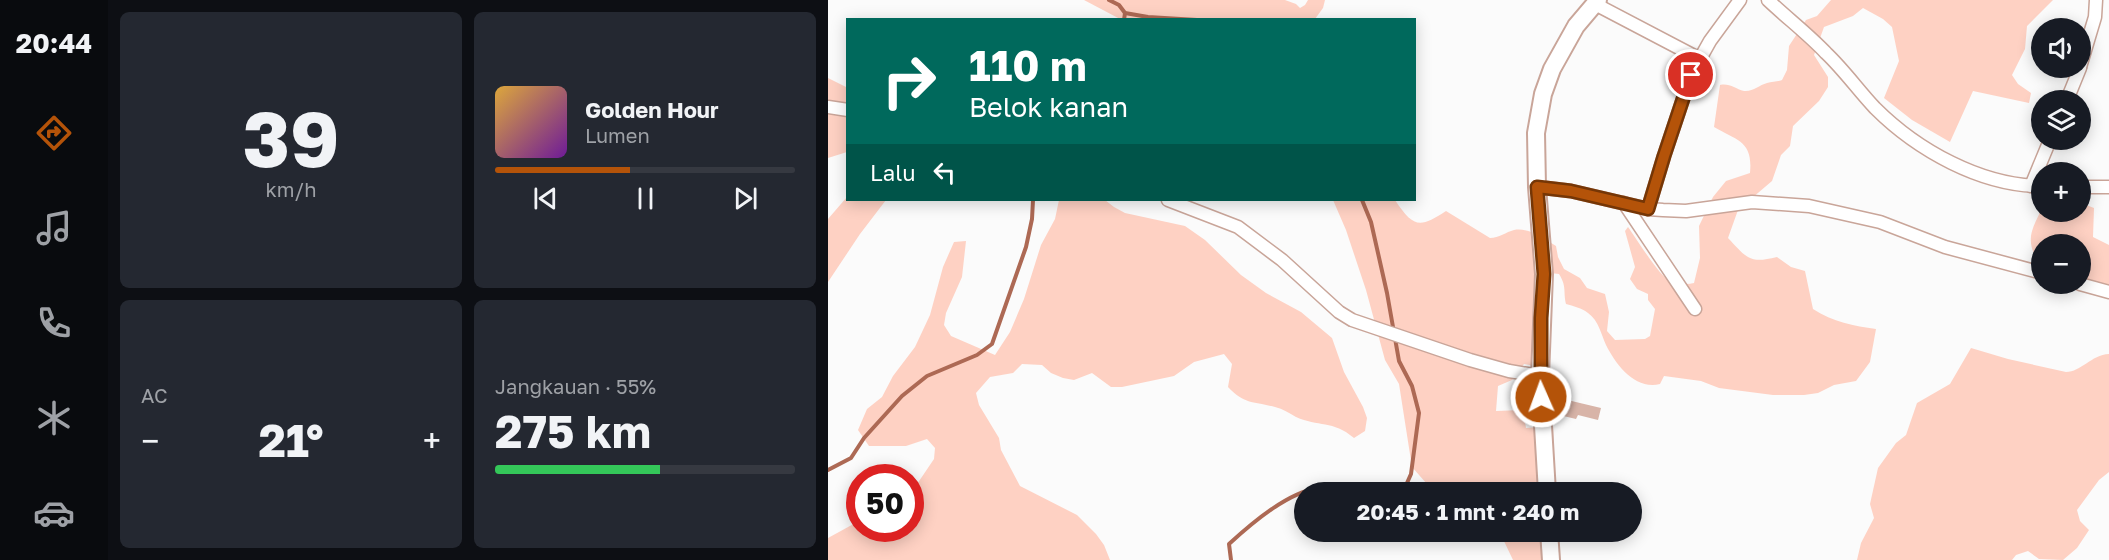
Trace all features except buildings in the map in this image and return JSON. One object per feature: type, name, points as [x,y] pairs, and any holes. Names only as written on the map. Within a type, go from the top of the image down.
[{"type":"main road","points":[[1546,482],[1540,376],[1544,274],[1537,187],[1536,133],[1543,94],[1552,69],[1576,26],[1596,2]]},
{"type":"main road","points":[[1550,542],[1551,560]]},
{"type":"street","points":[[1648,209],[1691,75],[1710,41],[1740,0]]},
{"type":"street","points":[[1768,0],[1826,53],[1898,130],[1966,170],[1990,180],[2031,185]]},
{"type":"street","points":[[2091,31],[2096,0]]},
{"type":"street","points":[[1596,2],[1700,59]]},
{"type":"street","points":[[828,107],[846,110]]},
{"type":"street","points":[[1537,187],[1571,191],[1648,209],[1686,211],[1752,202],[1809,206],[1880,222],[1945,248],[2031,270]]},
{"type":"street","points":[[2091,187],[2109,187]]},
{"type":"street","points":[[1171,201],[1238,227],[1282,260],[1339,312],[1352,320],[1470,360],[1509,371],[1540,376]]},
{"type":"street","points":[[1624,203],[1695,309]]},
{"type":"street","points":[[2091,287],[2109,292]]},
{"type":"shaded area","points":[[1084,0],[1285,0],[1300,8],[1308,0],[1325,0],[1323,8],[1316,18],[1118,18]]},
{"type":"shaded area","points":[[1831,0],[2053,0],[2035,18],[2031,18],[2027,26],[2025,49],[2012,75],[2018,84],[2031,93],[2029,103],[1973,91],[1950,142],[1912,120],[1884,98],[1899,61],[1892,27],[1863,8],[1853,16],[1824,27],[1814,55],[1828,77],[1828,87],[1819,101],[1793,126],[1790,146],[1781,155],[1772,181],[1738,210],[1728,238],[1749,258],[1760,260],[1777,257],[1791,267],[1805,271],[1813,309],[1844,323],[1876,329],[1870,362],[1856,381],[1834,385],[1818,393],[1804,395],[1773,395],[1719,388],[1701,381],[1664,376],[1660,384],[1642,383],[1627,374],[1615,360],[1592,316],[1577,307],[1566,304],[1564,286],[1559,274],[1550,273],[1546,368],[1524,364],[1512,380],[1498,386],[1496,411],[1523,410],[1526,428],[1553,426],[1555,482],[1425,482],[1412,467],[1399,384],[1385,360],[1366,290],[1346,230],[1333,201],[1396,201],[1407,216],[1423,223],[1446,211],[1490,238],[1514,230],[1525,230],[1536,234],[1556,246],[1564,269],[1580,278],[1587,288],[1605,294],[1609,312],[1607,331],[1615,340],[1645,339],[1650,336],[1655,309],[1648,300],[1648,294],[1637,289],[1630,279],[1635,267],[1625,231],[1628,227],[1654,265],[1666,278],[1679,283],[1694,283],[1700,258],[1699,226],[1713,197],[1726,181],[1750,173],[1749,154],[1746,148],[1737,139],[1714,127],[1720,85],[1747,91],[1769,82],[1782,80],[1787,70],[1789,46],[1806,20],[1817,16]]},
{"type":"shaded area","points":[[828,78],[846,87],[846,152],[828,158]]},
{"type":"shaded area","points":[[846,198],[846,201],[885,201],[828,282],[828,219]]},
{"type":"shaded area","points":[[1059,201],[1106,201],[1125,213],[1185,226],[1205,240],[1241,275],[1266,293],[1301,312],[1332,338],[1344,372],[1367,418],[1365,431],[1354,438],[1332,426],[1304,420],[1278,408],[1239,397],[1228,387],[1232,364],[1224,354],[1194,362],[1174,376],[1122,387],[1111,387],[1092,373],[1074,380],[1051,373],[1042,365],[1022,364],[1013,373],[990,377],[976,393],[979,405],[999,438],[1001,450],[1020,486],[1077,515],[1096,534],[1104,545],[1110,560],[828,560],[828,538],[846,528],[846,542],[924,542],[924,474],[934,459],[935,448],[927,439],[906,446],[869,446],[858,430],[867,409],[882,397],[893,376],[915,347],[930,315],[943,267],[954,242],[966,241],[962,277],[946,313],[944,325],[951,336],[995,355],[1010,332],[1024,299],[1041,245],[1055,219]]},
{"type":"shaded area","points":[[2091,207],[2094,208],[2093,237],[2109,245],[2109,288],[2091,282],[2091,234],[2032,233],[2035,222],[2091,222]]},
{"type":"shaded area","points":[[1971,348],[2066,372],[2077,369],[2097,357],[2109,354],[2109,472],[2099,480],[2077,510],[2080,521],[2089,530],[2077,548],[2063,560],[2039,559],[2028,551],[2016,555],[2012,560],[1857,560],[1861,543],[1874,518],[1870,504],[1878,468],[1896,443],[1906,435],[1917,403],[1950,384]]},
{"type":"shaded area","points":[[1504,542],[1559,542],[1560,560],[1513,560]]},
{"type":"waterway","points":[[1109,0],[1119,5],[1125,13],[1164,18]]},
{"type":"waterway","points":[[1124,18],[1125,13]]},
{"type":"waterway","points":[[828,470],[851,458],[864,438],[902,396],[927,376],[977,355],[992,344],[1026,247],[1033,201]]},
{"type":"waterway","points":[[1362,201],[1371,222],[1399,361],[1412,386],[1419,413],[1411,474],[1407,482]]},
{"type":"waterway","points":[[1231,560],[1229,544],[1259,518],[1294,496]]},
{"type":"route","points":[[1541,397],[1541,318],[1544,274],[1537,187],[1571,191],[1648,209],[1691,75]]}]
